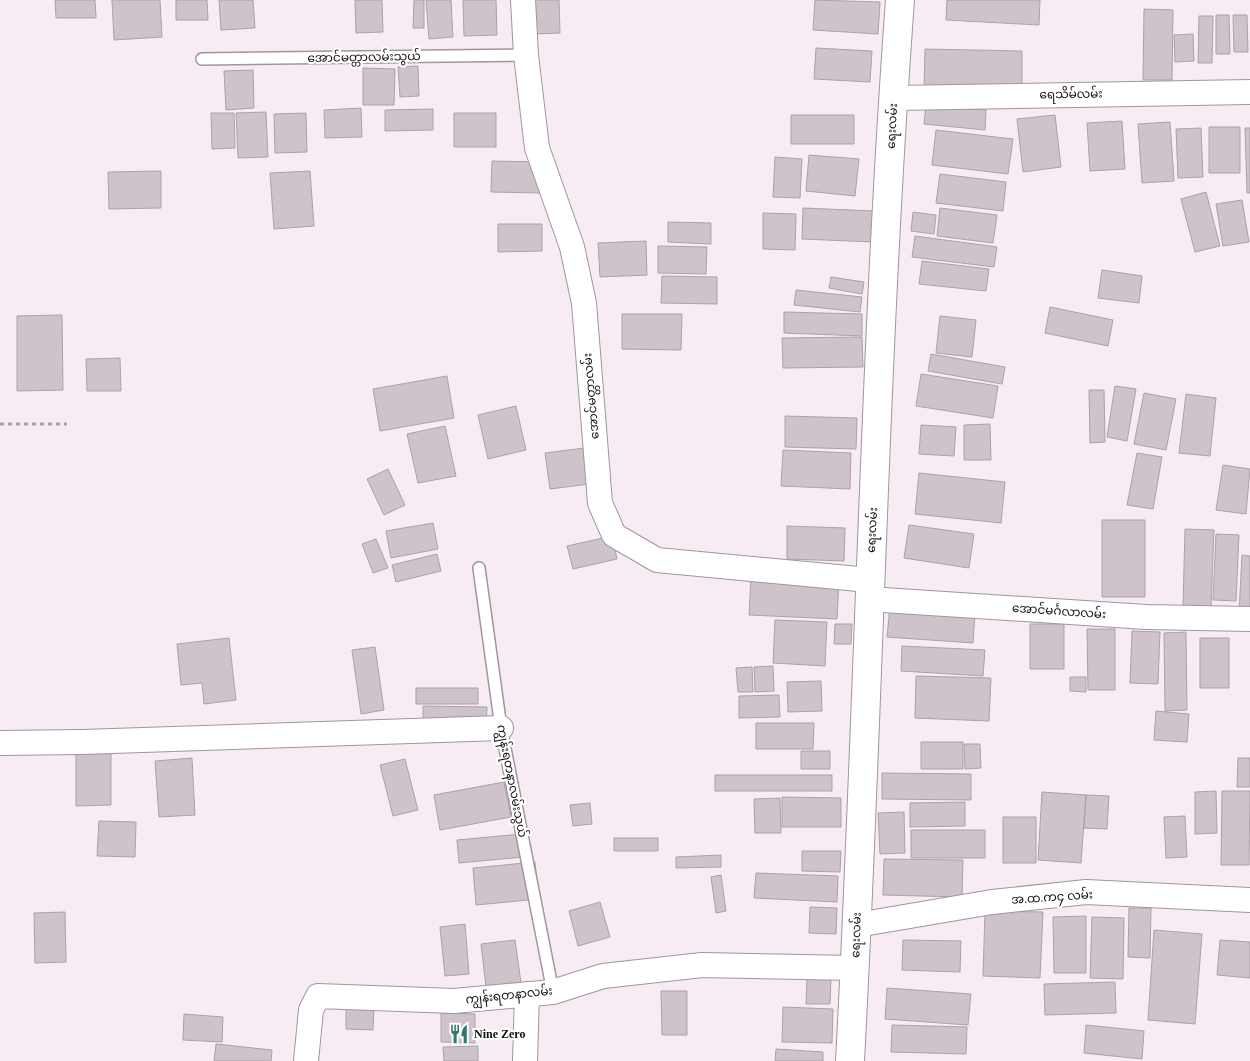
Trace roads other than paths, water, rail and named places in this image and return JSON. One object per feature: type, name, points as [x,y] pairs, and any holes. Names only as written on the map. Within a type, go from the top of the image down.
[{"type":"street","name":"အောင်မတ္တာလမ်း","points":[[523,0],[526,55],[537,148],[572,247],[584,303],[600,503],[614,535],[657,560],[869,590]]},
{"type":"street","name":"ရေးလမ်း","points":[[850,1061],[857,925],[869,590],[893,98],[900,0]]},
{"type":"street","name":"ရေသိမ်လမ်း","points":[[893,98],[1250,92]]},
{"type":"street","name":"အောင်မင်္ဂလာလမ်း","points":[[869,590],[1146,617],[1250,619]]},
{"type":"street","points":[[0,743],[501,728]]},
{"type":"street","name":"အ.ထ.က၄ လမ်း","points":[[857,925],[992,902],[1086,892],[1250,900]]},
{"type":"street","name":"ကျွန်းရတနာလမ်း","points":[[306,1061],[311,1010],[318,996],[454,1001],[553,992],[603,976],[702,965],[855,968]]},
{"type":"street","points":[[524,1061],[527,994]]},
{"type":"lane","name":"အောင်မတ္တာလမ်းသွယ်","points":[[202,59],[526,55]]},
{"type":"lane","name":"ကျွန်းရတနာလမ်းသွယ်","points":[[479,568],[501,728],[553,992]]},
{"type":"place","name":"Nine Zero","points":[[459,1034]]}]
